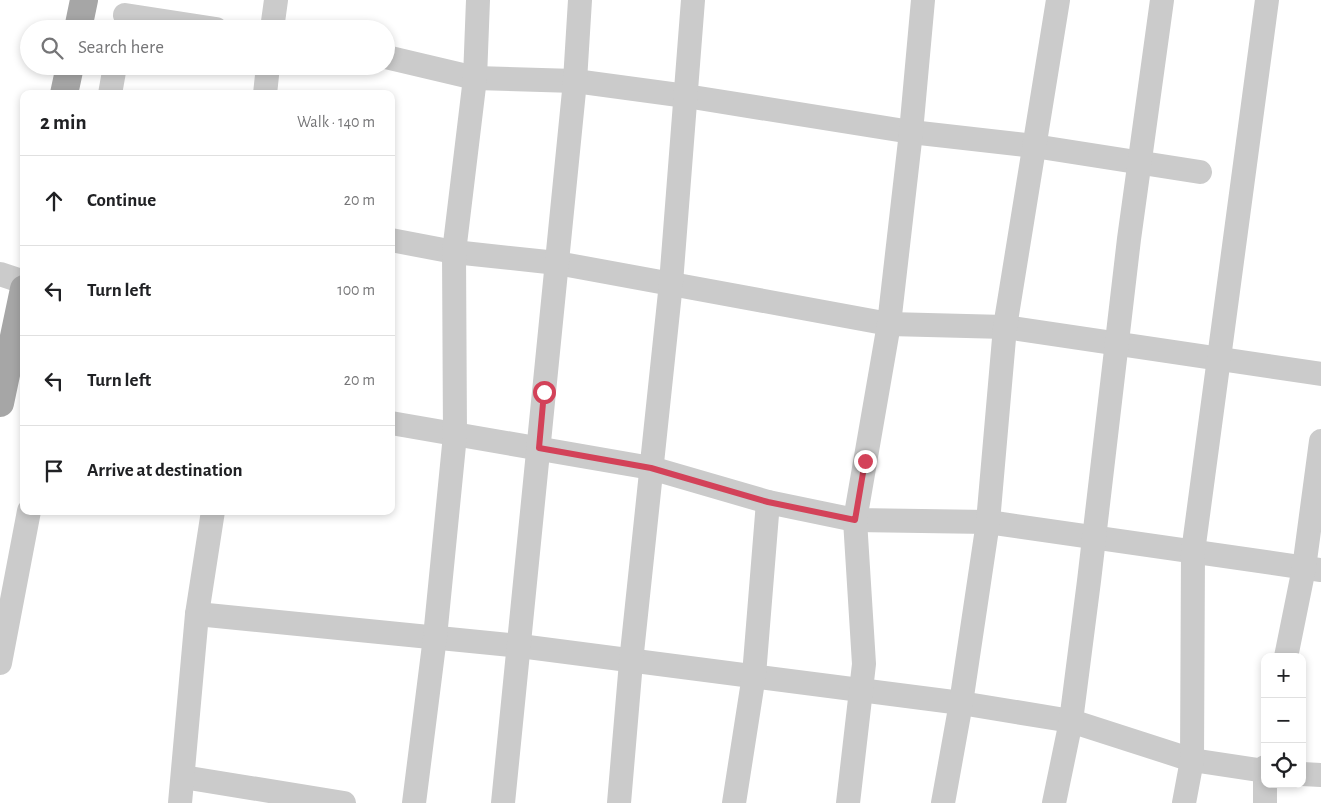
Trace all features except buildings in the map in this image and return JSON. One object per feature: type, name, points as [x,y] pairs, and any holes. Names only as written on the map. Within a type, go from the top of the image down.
[{"type":"main road","points":[[80,20],[84,0]]},
{"type":"main road","points":[[65,90],[68,75]]},
{"type":"main road","points":[[0,404],[20,308]]},
{"type":"street","points":[[273,20],[276,0]]},
{"type":"street","points":[[414,803],[435,637],[455,434],[454,252],[475,78],[478,0]]},
{"type":"street","points":[[503,803],[575,81],[580,0]]},
{"type":"street","points":[[620,803],[631,662],[671,284],[693,0]]},
{"type":"street","points":[[848,803],[864,664],[855,520],[889,324],[924,0]]},
{"type":"street","points":[[943,803],[961,703],[988,522],[1005,328],[1058,0]]},
{"type":"street","points":[[1054,803],[1070,721],[1162,0]]},
{"type":"street","points":[[1184,803],[1192,760],[1192,552],[1267,0]]},
{"type":"street","points":[[125,14],[161,20]]},
{"type":"street","points":[[395,59],[475,78],[575,81],[686,96],[911,132],[1034,146],[1200,172]]},
{"type":"street","points":[[111,90],[113,75]]},
{"type":"street","points":[[265,90],[267,75]]},
{"type":"street","points":[[395,241],[454,252],[557,263],[889,324],[1005,328],[1321,374]]},
{"type":"street","points":[[0,274],[20,281]]},
{"type":"street","points":[[395,424],[651,468],[768,502],[855,520],[988,522],[1312,569]]},
{"type":"street","points":[[1287,653],[1312,569],[1321,441]]},
{"type":"street","points":[[734,803],[754,675],[768,502]]},
{"type":"street","points":[[0,663],[28,515]]},
{"type":"street","points":[[180,803],[197,614],[212,515]]},
{"type":"street","points":[[197,614],[520,646],[631,662],[754,675],[861,691],[961,703],[1070,721],[1192,760],[1261,769]]},
{"type":"street","points":[[1306,774],[1321,775]]},
{"type":"street","points":[[183,777],[344,803]]},
{"type":"street","points":[[1265,788],[1265,803]]},
{"type":"route","points":[[544,392],[539,448],[651,468],[768,502],[855,520],[865,461]]}]
